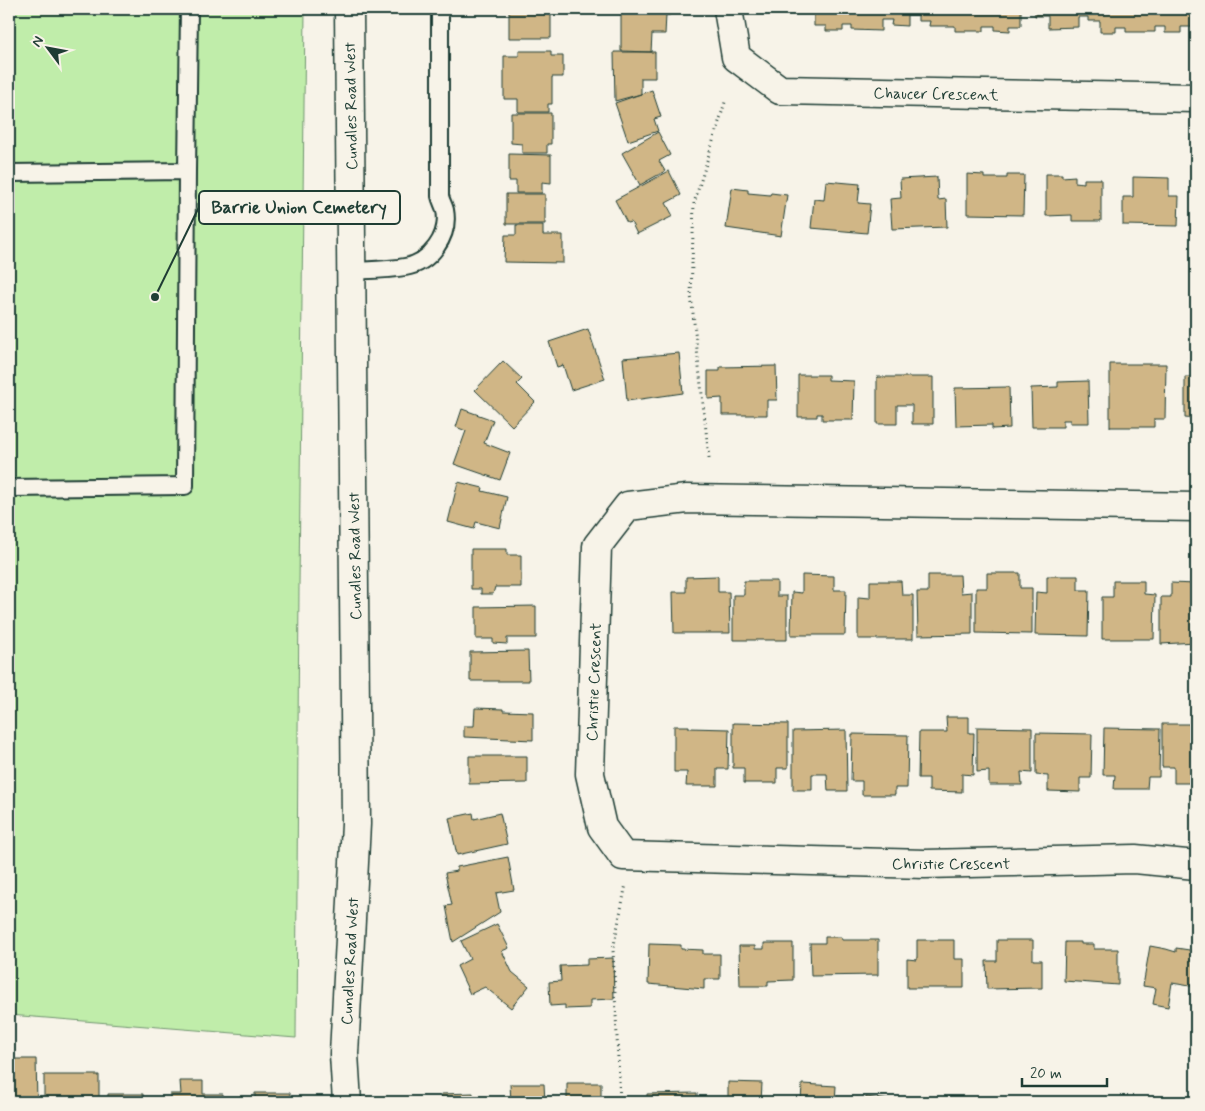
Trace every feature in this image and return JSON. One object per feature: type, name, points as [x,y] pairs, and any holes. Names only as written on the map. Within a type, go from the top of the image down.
[{"type":"street","name":"Cundles Road West","points":[[347,1102],[344,1054],[356,824],[349,9]]},
{"type":"street","name":"Chaucer Crescent","points":[[728,9],[736,57],[780,90],[1196,98]]},
{"type":"street","name":"Christie Crescent","points":[[1196,507],[688,499],[628,506],[596,546],[590,774],[602,827],[623,856],[925,864],[1135,859],[1196,865]]},
{"type":"lane","points":[[9,488],[185,486],[189,9]]},
{"type":"lane","points":[[351,271],[405,267],[416,264],[424,260],[440,242],[445,227],[445,211],[440,196],[440,9]]},
{"type":"lane","points":[[9,173],[187,170]]},
{"type":"path","points":[[709,458],[691,295],[694,202],[726,99]]},
{"type":"path","points":[[620,1102],[613,950],[632,856]]},
{"type":"green space","points":[[9,9],[305,9],[296,1038],[9,1015]]},
{"type":"building","points":[[626,9],[670,9],[670,15],[666,15],[665,34],[652,34],[651,52],[621,51],[621,12],[626,12]]},
{"type":"building","points":[[814,9],[1021,9],[1021,26],[1010,26],[1010,31],[995,30],[995,26],[984,26],[984,31],[955,31],[955,26],[929,26],[930,21],[918,21],[918,15],[907,15],[907,26],[891,25],[892,20],[881,20],[881,31],[852,30],[852,26],[843,26],[843,31],[826,31],[826,26],[814,26]]},
{"type":"building","points":[[1035,9],[1195,9],[1195,13],[1192,13],[1192,27],[1181,27],[1181,33],[1165,33],[1165,27],[1155,27],[1155,32],[1126,32],[1126,27],[1116,27],[1116,32],[1100,32],[1100,21],[1088,21],[1088,17],[1078,17],[1078,27],[1048,28],[1048,16],[1035,16]]},
{"type":"building","points":[[509,11],[551,11],[551,38],[509,38]]},
{"type":"building","points":[[519,51],[551,51],[551,56],[563,56],[563,77],[552,77],[552,104],[548,104],[548,112],[518,112],[518,99],[504,99],[504,56],[519,56]]},
{"type":"building","points":[[614,52],[655,52],[655,78],[641,78],[641,94],[615,101]]},
{"type":"building","points":[[652,90],[661,117],[654,119],[658,131],[628,141],[615,103]]},
{"type":"building","points":[[511,113],[551,113],[551,144],[547,144],[547,153],[522,153],[522,144],[511,143]]},
{"type":"building","points":[[658,132],[670,155],[659,161],[665,171],[640,185],[622,153]]},
{"type":"building","points":[[509,154],[551,155],[551,183],[542,182],[542,193],[516,193],[516,181],[509,181]]},
{"type":"building","points":[[669,171],[681,195],[666,203],[673,216],[637,234],[631,222],[627,223],[615,200]]},
{"type":"building","points":[[967,174],[984,175],[984,178],[1007,178],[1007,175],[1024,175],[1023,215],[967,214]]},
{"type":"building","points":[[1046,174],[1062,174],[1062,177],[1075,176],[1075,182],[1084,183],[1084,179],[1101,179],[1101,221],[1072,221],[1072,215],[1046,216]]},
{"type":"building","points":[[937,177],[938,200],[946,199],[947,227],[892,229],[890,199],[901,198],[900,179]]},
{"type":"building","points":[[1133,177],[1169,178],[1169,196],[1179,196],[1178,226],[1123,225],[1123,197],[1133,197]]},
{"type":"building","points":[[826,181],[860,184],[858,203],[870,204],[867,233],[811,228],[814,199],[824,200]]},
{"type":"building","points":[[732,188],[748,190],[748,193],[787,195],[781,236],[726,228]]},
{"type":"building","points":[[506,194],[545,194],[545,224],[506,224]]},
{"type":"building","points":[[516,225],[543,225],[543,235],[563,235],[563,263],[504,262],[505,235],[516,235]]},
{"type":"building","points":[[588,329],[605,379],[571,390],[563,365],[557,367],[549,342]]},
{"type":"building","points":[[679,353],[683,393],[627,401],[623,358]]},
{"type":"building","points":[[503,361],[522,379],[517,384],[535,402],[512,426],[475,390]]},
{"type":"building","points":[[1110,364],[1166,364],[1165,419],[1154,419],[1154,427],[1110,427]]},
{"type":"building","points":[[776,366],[777,400],[767,400],[767,415],[722,415],[722,398],[708,399],[708,371],[720,371],[720,367]]},
{"type":"building","points":[[798,375],[828,375],[828,380],[854,381],[853,420],[822,420],[822,414],[817,414],[817,417],[798,417]]},
{"type":"building","points":[[877,377],[933,377],[933,424],[912,424],[912,405],[897,405],[897,424],[877,424]]},
{"type":"building","points":[[1185,377],[1196,377],[1196,419],[1185,418]]},
{"type":"building","points":[[1088,381],[1089,423],[1070,423],[1070,420],[1063,420],[1063,427],[1032,427],[1031,388],[1058,387],[1058,382]]},
{"type":"building","points":[[1009,387],[1010,428],[992,429],[992,425],[956,426],[955,388]]},
{"type":"building","points":[[462,409],[493,420],[484,443],[510,453],[500,480],[454,464],[466,431],[456,427]]},
{"type":"building","points":[[458,482],[483,488],[482,491],[507,497],[500,528],[476,522],[474,529],[448,522]]},
{"type":"building","points":[[471,549],[507,549],[507,555],[521,555],[521,587],[495,587],[493,594],[481,594],[481,589],[471,589]]},
{"type":"building","points":[[987,573],[1020,573],[1020,588],[1032,588],[1032,634],[976,633],[976,588],[987,588]]},
{"type":"building","points":[[802,575],[834,576],[834,590],[846,590],[845,635],[791,635],[792,592],[802,593]]},
{"type":"building","points":[[928,575],[960,575],[961,593],[972,592],[972,634],[918,635],[917,592],[928,592]]},
{"type":"building","points":[[718,576],[718,592],[729,592],[730,633],[674,633],[673,592],[686,592],[686,577]]},
{"type":"building","points":[[1047,576],[1078,576],[1078,590],[1089,590],[1088,636],[1035,635],[1036,592],[1047,593]]},
{"type":"building","points":[[744,581],[777,581],[777,596],[787,596],[787,640],[733,640],[733,595],[744,595]]},
{"type":"building","points":[[870,581],[901,581],[902,595],[913,595],[913,639],[858,639],[858,597],[870,598]]},
{"type":"building","points":[[1113,581],[1144,581],[1144,594],[1155,595],[1154,639],[1102,639],[1102,597],[1113,597]]},
{"type":"building","points":[[1171,583],[1196,584],[1196,642],[1161,644],[1161,597],[1171,597]]},
{"type":"building","points":[[536,606],[536,638],[507,638],[507,644],[493,643],[493,639],[476,639],[476,607]]},
{"type":"building","points":[[528,651],[529,681],[470,681],[470,652]]},
{"type":"building","points":[[475,708],[533,712],[533,740],[464,737],[464,726],[474,726]]},
{"type":"building","points":[[946,717],[969,717],[969,733],[974,733],[973,775],[962,774],[962,792],[929,791],[929,778],[918,778],[919,732],[947,732]]},
{"type":"building","points":[[733,723],[788,724],[788,768],[777,768],[777,783],[744,783],[744,768],[733,768]]},
{"type":"building","points":[[1162,724],[1196,724],[1196,783],[1174,783],[1174,767],[1162,767]]},
{"type":"building","points":[[674,726],[729,729],[728,769],[717,769],[717,786],[686,786],[687,772],[674,772]]},
{"type":"building","points":[[977,727],[1032,728],[1032,773],[1021,772],[1022,785],[989,785],[989,771],[977,772]]},
{"type":"building","points":[[1104,728],[1160,729],[1159,777],[1148,777],[1147,789],[1114,789],[1115,775],[1103,775]]},
{"type":"building","points":[[846,730],[847,791],[828,791],[827,774],[812,774],[812,790],[793,790],[793,731]]},
{"type":"building","points":[[1036,733],[1092,734],[1091,778],[1080,778],[1080,792],[1048,791],[1048,776],[1036,775]]},
{"type":"building","points":[[852,734],[908,735],[907,788],[895,788],[895,795],[862,795],[862,781],[851,781]]},
{"type":"building","points":[[469,756],[527,756],[527,783],[469,784]]},
{"type":"building","points":[[473,813],[474,819],[500,813],[507,844],[457,855],[449,818]]},
{"type":"building","points":[[508,857],[514,890],[496,893],[500,912],[453,942],[446,906],[452,905],[445,873],[457,871],[457,867]]},
{"type":"building","points":[[497,924],[509,948],[502,951],[512,972],[529,986],[511,1008],[485,987],[470,994],[457,966],[470,959],[461,941]]},
{"type":"building","points":[[825,937],[841,937],[842,940],[878,940],[878,975],[811,976],[810,943],[825,943]]},
{"type":"building","points":[[917,940],[954,940],[954,959],[964,959],[964,988],[907,988],[907,959],[917,960]]},
{"type":"building","points":[[997,940],[1033,940],[1033,960],[1042,960],[1042,988],[987,989],[986,961],[997,961]]},
{"type":"building","points":[[1065,942],[1094,944],[1094,949],[1118,949],[1118,985],[1064,981]]},
{"type":"building","points":[[764,943],[793,943],[793,980],[768,981],[768,986],[740,986],[739,946],[755,946],[755,949],[764,949]]},
{"type":"building","points":[[649,944],[681,945],[681,949],[703,950],[703,954],[720,954],[720,979],[704,979],[704,989],[648,984]]},
{"type":"building","points":[[1150,946],[1176,952],[1176,948],[1196,951],[1196,987],[1172,983],[1168,1007],[1153,1004],[1156,988],[1143,986]]},
{"type":"building","points":[[613,958],[614,999],[590,1000],[590,1008],[565,1009],[565,1005],[550,1006],[549,982],[561,981],[560,966],[587,965],[587,959]]},
{"type":"building","points":[[9,1059],[36,1059],[37,1102],[9,1102]]},
{"type":"building","points":[[44,1075],[99,1075],[99,1102],[44,1102]]},
{"type":"building","points":[[180,1081],[203,1081],[203,1094],[223,1094],[223,1102],[170,1102],[170,1094],[181,1094]]},
{"type":"building","points":[[728,1082],[762,1083],[761,1102],[728,1102]]},
{"type":"building","points":[[567,1083],[601,1083],[601,1099],[615,1099],[615,1102],[567,1102]]},
{"type":"building","points":[[510,1084],[544,1084],[545,1102],[511,1102]]},
{"type":"building","points":[[802,1084],[836,1086],[835,1102],[801,1102]]},
{"type":"building","points":[[255,1093],[290,1093],[290,1102],[255,1102]]},
{"type":"building","points":[[473,1093],[473,1102],[441,1102],[441,1094]]},
{"type":"building","points":[[697,1093],[697,1100],[690,1102],[647,1102],[647,1094]]},
{"type":"building","points":[[108,1094],[143,1094],[143,1102],[108,1102]]},
{"type":"building","points":[[866,1097],[905,1102],[855,1102],[856,1098],[866,1099]]},
{"type":"building","points":[[949,1097],[981,1102],[948,1102]]},
{"type":"place","name":"Barrie Union Cemetery","points":[[155,297]]}]
